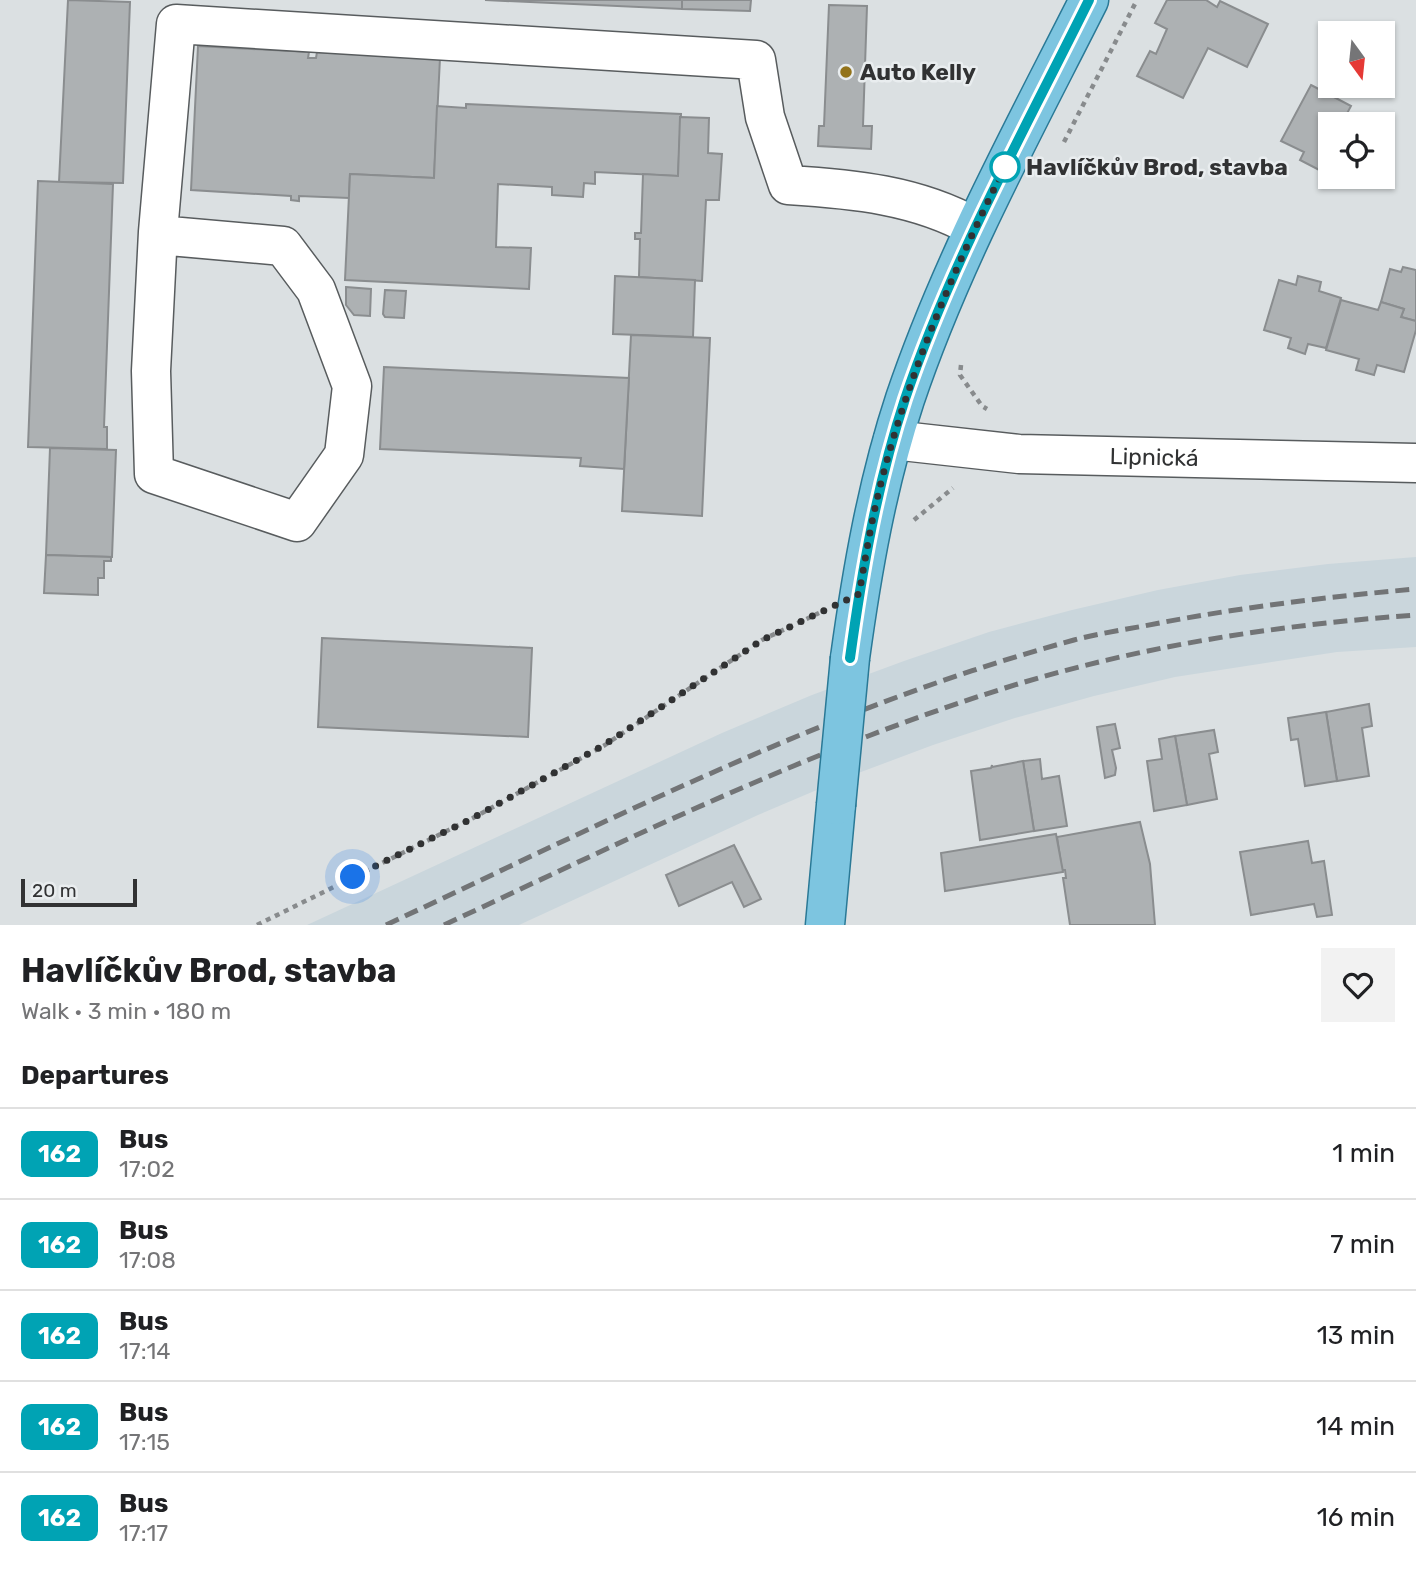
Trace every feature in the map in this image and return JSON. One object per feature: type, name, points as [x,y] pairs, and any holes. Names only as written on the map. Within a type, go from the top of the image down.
[{"type":"main road","points":[[825,925],[850,658],[878,495],[893,440],[925,345],[974,227],[1089,0]]},
{"type":"street","points":[[158,235],[283,246],[316,290],[352,386],[344,455],[297,522],[154,474],[151,371],[158,235],[176,24],[755,60],[765,117],[788,186],[849,189],[915,202],[951,214],[974,227]]},
{"type":"street","name":"Lipnická","points":[[893,440],[1019,454],[1416,463]]},
{"type":"path","points":[[1061,148],[1137,0]]},
{"type":"path","points":[[963,354],[960,375],[982,406],[1018,429],[1019,454]]},
{"type":"path","points":[[911,523],[951,488],[965,486]]},
{"type":"path","points":[[257,925],[473,818],[604,745],[762,640],[859,594]]},
{"type":"shaded area","points":[[1416,557],[1416,647],[1337,652],[1175,677],[1015,718],[845,778],[519,925],[307,925],[722,733],[812,695],[989,632],[1158,590],[1240,575]]},
{"type":"building","points":[[68,0],[130,2],[123,183],[59,182]]},
{"type":"building","points":[[485,0],[682,0],[682,9]]},
{"type":"building","points":[[682,0],[751,0],[750,11],[682,9]]},
{"type":"building","points":[[1167,0],[1206,0],[1217,7],[1220,1],[1268,24],[1247,67],[1208,48],[1183,98],[1137,76],[1150,51],[1156,54],[1167,29],[1155,23]]},
{"type":"building","points":[[829,5],[867,6],[863,126],[872,126],[871,149],[818,146],[819,126],[824,126]]},
{"type":"building","points":[[198,46],[309,52],[308,58],[316,58],[317,52],[440,58],[434,178],[350,174],[349,198],[299,196],[299,201],[291,200],[291,196],[191,190]]},
{"type":"building","points":[[1311,85],[1318,89],[1318,98],[1336,98],[1351,106],[1348,112],[1318,112],[1318,169],[1300,160],[1304,152],[1281,141]]},
{"type":"building","points":[[466,104],[681,114],[678,176],[595,172],[595,184],[584,183],[583,197],[552,195],[552,187],[498,184],[496,247],[531,248],[529,289],[345,280],[350,174],[434,178],[437,106],[466,108]]},
{"type":"building","points":[[680,117],[709,118],[708,153],[722,154],[719,200],[706,200],[702,281],[639,277],[640,239],[635,239],[635,233],[641,233],[643,174],[678,176]]},
{"type":"building","points":[[38,181],[113,184],[104,427],[107,427],[107,449],[28,447]]},
{"type":"building","points":[[1403,267],[1416,270],[1416,321],[1401,317],[1404,309],[1381,302],[1390,269],[1401,272]]},
{"type":"building","points":[[615,276],[695,280],[693,337],[613,334]]},
{"type":"building","points":[[1298,276],[1321,282],[1319,291],[1341,298],[1326,348],[1308,344],[1305,354],[1288,348],[1291,338],[1264,330],[1279,280],[1296,285]]},
{"type":"building","points":[[346,287],[371,289],[370,316],[354,315],[346,305]]},
{"type":"building","points":[[385,290],[406,291],[404,318],[385,317]]},
{"type":"building","points":[[1341,300],[1378,310],[1381,302],[1404,309],[1401,317],[1416,321],[1404,372],[1377,365],[1374,375],[1356,370],[1359,359],[1326,350]]},
{"type":"building","points":[[631,335],[710,338],[702,516],[622,511]]},
{"type":"building","points":[[384,367],[629,378],[624,469],[580,466],[581,458],[380,449]]},
{"type":"building","points":[[50,448],[116,450],[112,557],[46,555]]},
{"type":"building","points":[[46,555],[111,557],[111,561],[104,561],[104,578],[98,578],[98,595],[44,593]]},
{"type":"building","points":[[322,638],[532,648],[528,737],[318,727]]},
{"type":"building","points":[[1369,704],[1372,726],[1362,728],[1369,776],[1337,781],[1326,712]]},
{"type":"building","points":[[1326,712],[1337,781],[1305,786],[1298,739],[1291,740],[1288,718]]},
{"type":"building","points":[[1115,724],[1120,748],[1112,750],[1115,775],[1105,778],[1097,727]]},
{"type":"building","points":[[1214,730],[1218,752],[1209,754],[1217,799],[1187,805],[1175,736]]},
{"type":"building","points":[[1175,736],[1187,805],[1154,811],[1147,761],[1162,759],[1159,739]]},
{"type":"building","points":[[1040,759],[1042,779],[1059,776],[1067,826],[1034,831],[1023,761]]},
{"type":"building","points":[[1023,761],[1034,831],[980,840],[971,771]]},
{"type":"building","points":[[1140,822],[1150,864],[1155,925],[1070,925],[1063,878],[1066,878],[1065,870],[1062,870],[1057,837]]},
{"type":"building","points":[[1056,834],[1063,872],[945,891],[941,853]]},
{"type":"building","points":[[1308,841],[1312,863],[1324,861],[1332,915],[1317,917],[1314,904],[1251,915],[1240,852]]},
{"type":"building","points":[[734,845],[761,899],[744,907],[732,882],[679,906],[666,875]]},
{"type":"railway","points":[[386,925],[724,768],[897,697],[985,667],[1083,638],[1178,620],[1280,604],[1416,589]]},
{"type":"railway","points":[[444,925],[651,828],[791,767],[933,712],[1005,688],[1055,673],[1157,649],[1260,631],[1416,615]]},
{"type":"bus line","name":"162","points":[[850,658],[878,495],[899,420],[925,345],[974,227],[1089,0]]},
{"type":"place","name":"Auto Kelly","points":[[846,72]]},
{"type":"place","name":"Havlíčkův Brod, stavba","points":[[1005,167]]},
{"type":"route","points":[[353,877],[473,818],[604,745],[762,640],[859,594],[878,495],[905,400],[974,227],[1009,159],[1005,167]]}]
